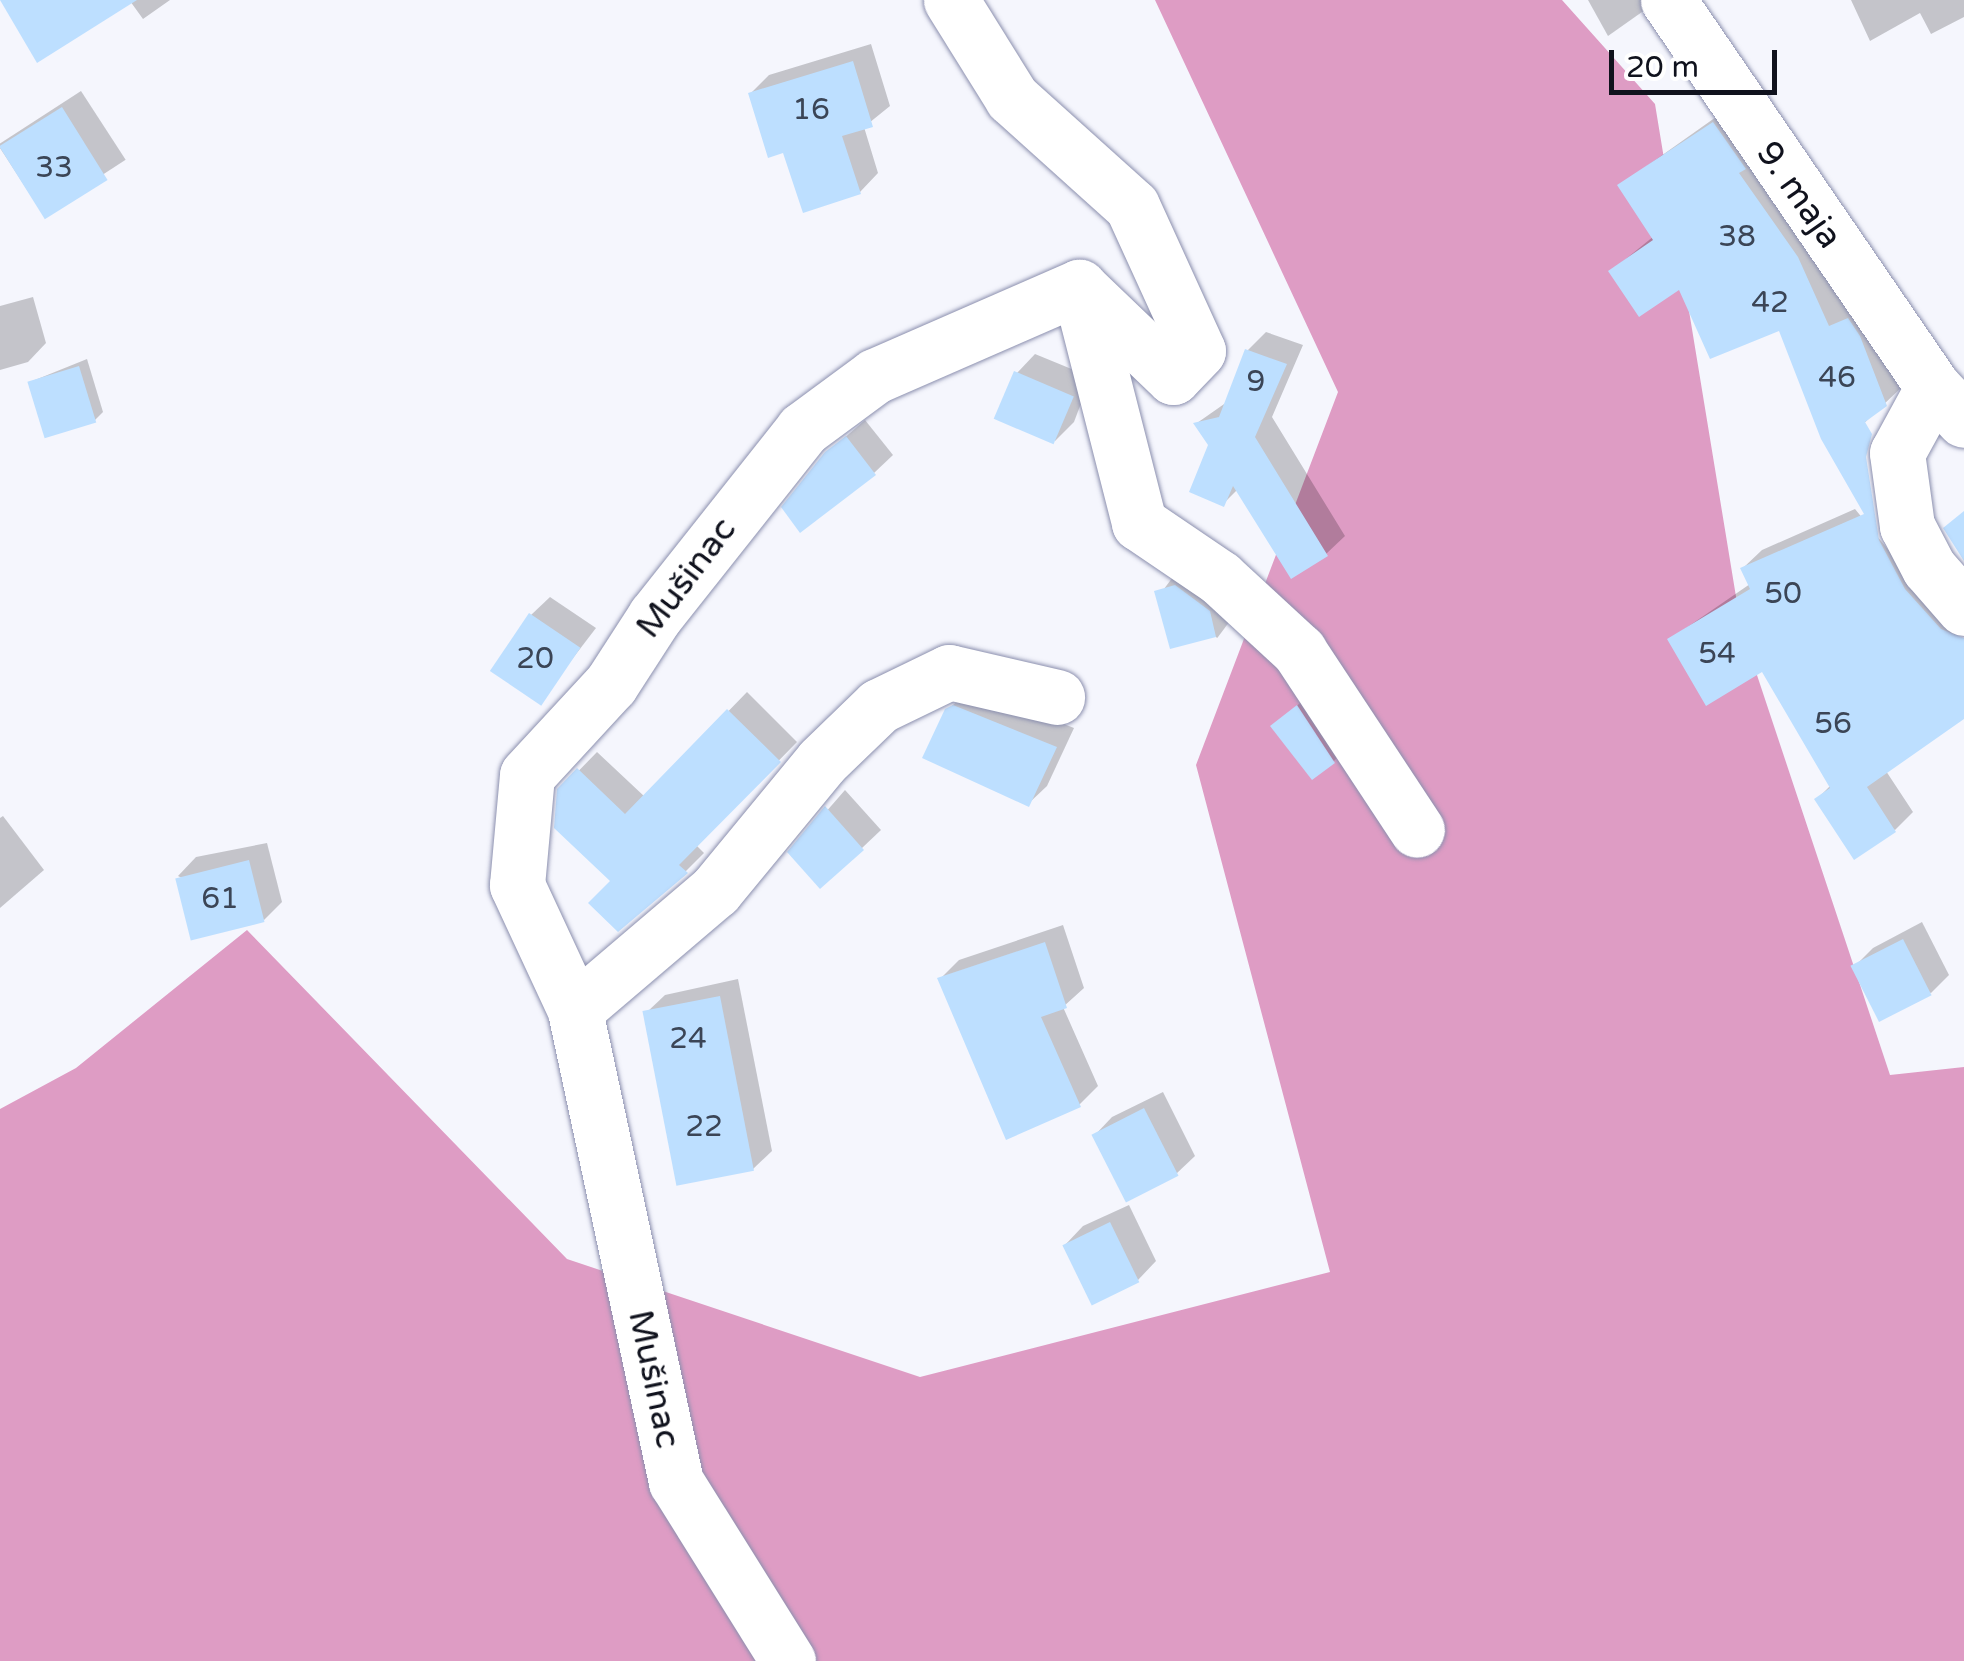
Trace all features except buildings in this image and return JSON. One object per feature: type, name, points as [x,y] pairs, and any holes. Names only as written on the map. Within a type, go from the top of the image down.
[{"type":"street","points":[[951,0],[1012,98],[1132,206],[1198,351],[1173,377],[1079,287]]},
{"type":"street","name":"9. maja","points":[[1668,0],[1949,404],[1896,453],[1907,526],[1929,568],[1964,608]]},
{"type":"street","points":[[1079,287],[1139,523],[1220,578],[1299,651],[1417,830]]},
{"type":"street","name":"Mušinac","points":[[788,1661],[676,1482],[575,1010],[517,885],[528,775],[611,684],[654,616],[803,428],[875,376],[1079,287]]},
{"type":"street","points":[[575,1010],[715,892],[822,762],[880,706],[949,672],[1057,698]]},
{"type":"shaded area","points":[[1155,0],[1562,0],[1655,104],[1741,627],[1890,1075],[1964,1067],[1964,1661],[0,1661],[0,1109],[76,1068],[247,930],[567,1259],[920,1377],[1330,1272],[1196,765],[1338,392]]}]
